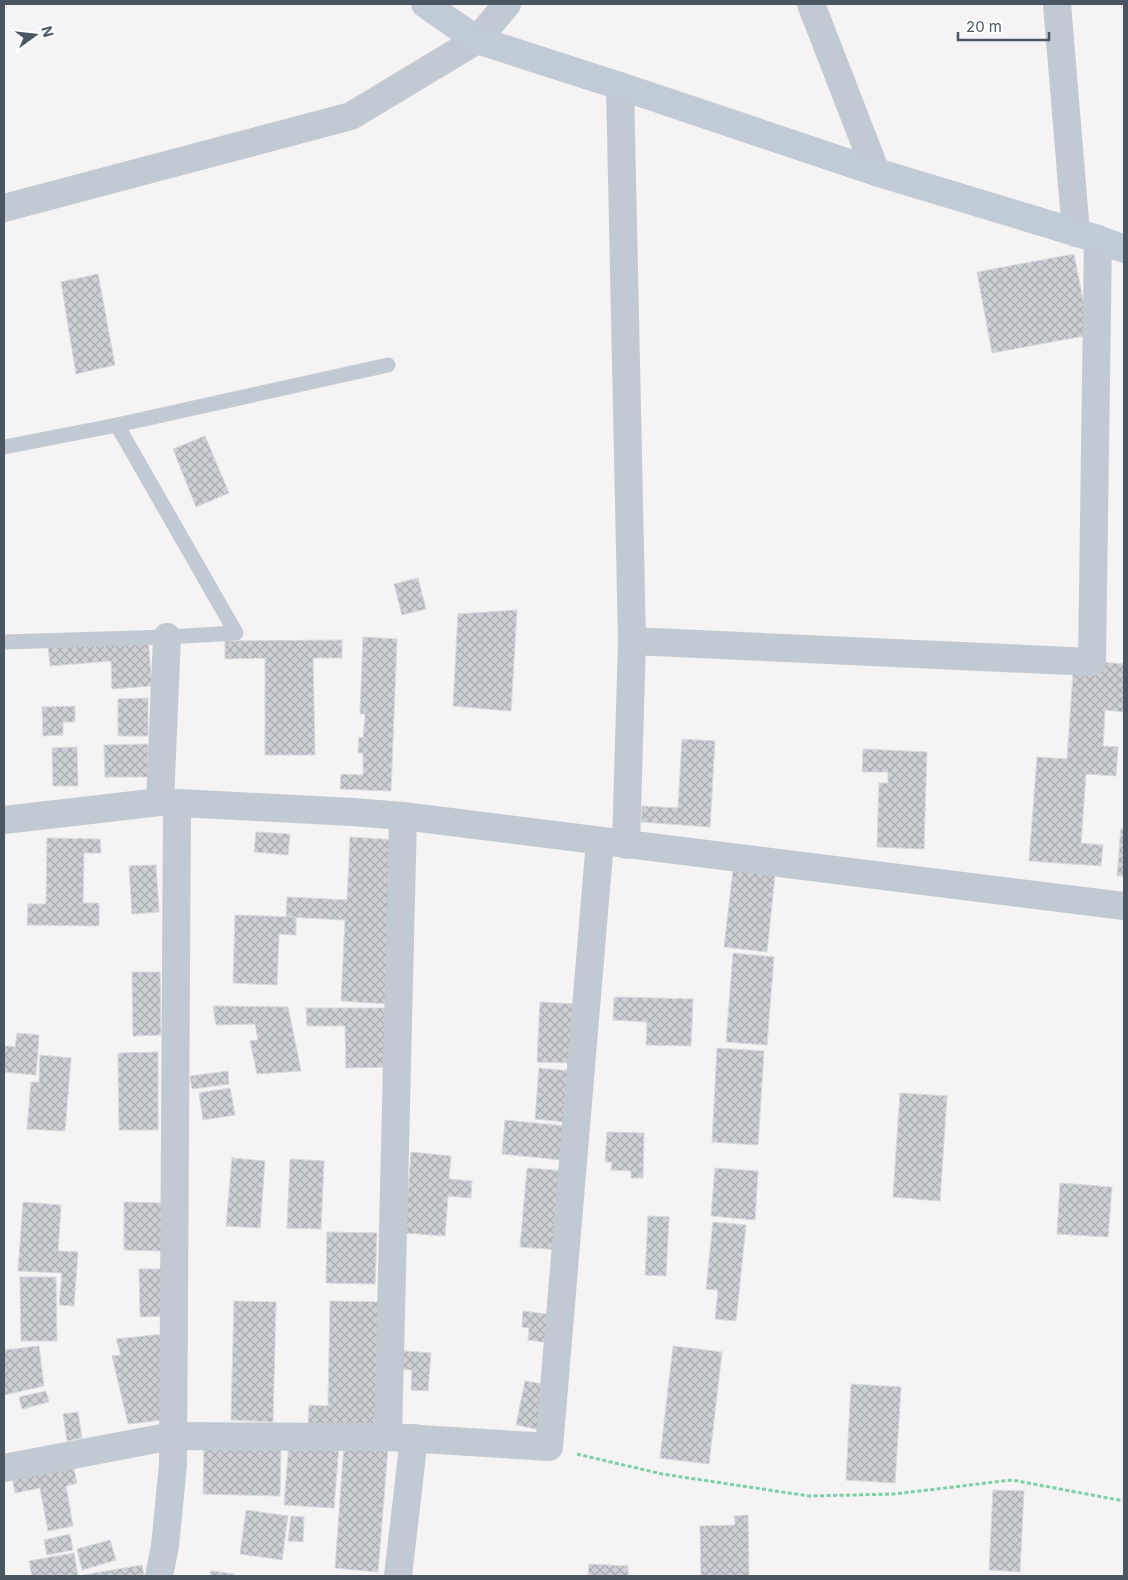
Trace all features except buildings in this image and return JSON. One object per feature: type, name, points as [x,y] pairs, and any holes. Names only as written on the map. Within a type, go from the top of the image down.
[{"type":"street","points":[[425,4],[477,40],[876,172],[1124,249]]},
{"type":"street","points":[[4,208],[351,116],[477,40],[507,4]]},
{"type":"street","points":[[811,4],[876,172]]},
{"type":"street","points":[[632,641],[1092,662],[1087,236],[1058,4]]},
{"type":"street","points":[[4,1468],[172,1436],[401,1437],[549,1447],[613,843],[632,641],[620,86]]},
{"type":"street","points":[[159,1576],[166,1546],[173,1465],[167,637]]},
{"type":"street","points":[[4,820],[168,803],[353,812],[403,816],[1124,906]]},
{"type":"street","points":[[398,1576],[401,1437],[403,816]]},
{"type":"lane","points":[[4,447],[117,425],[388,365]]},
{"type":"lane","points":[[4,642],[236,633],[117,425]]},
{"type":"path","points":[[549,1447],[662,1474],[809,1496],[894,1494],[1012,1480],[1124,1501]]}]
